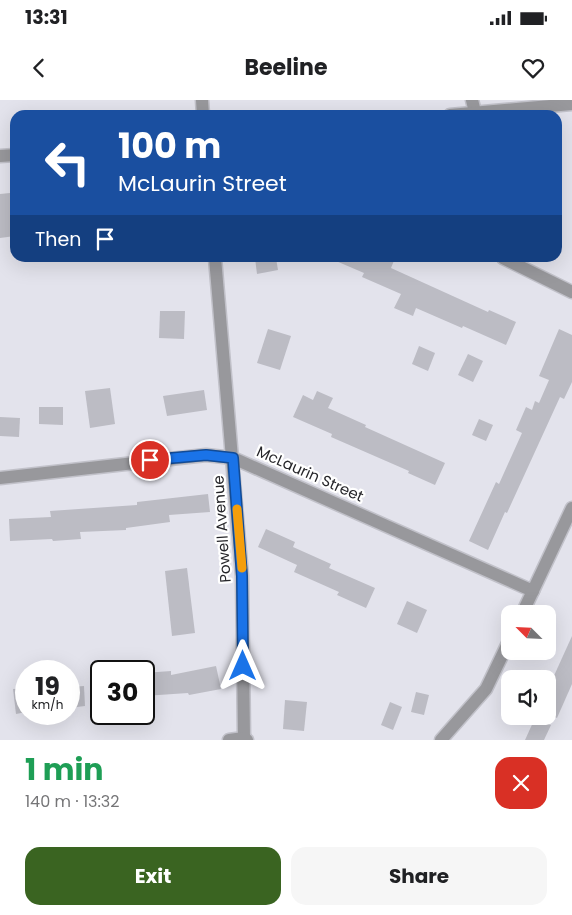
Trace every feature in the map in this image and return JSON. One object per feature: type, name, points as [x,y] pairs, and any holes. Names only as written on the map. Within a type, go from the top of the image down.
[{"type":"street","points":[[473,106],[572,104]]},
{"type":"street","name":"Powell Avenue","points":[[215,262],[242,576],[245,739]]},
{"type":"street","points":[[511,262],[572,292]]},
{"type":"street","name":"McLaurin Street","points":[[0,478],[206,455],[233,458],[533,591]]},
{"type":"street","points":[[526,605],[572,508]]},
{"type":"street","points":[[442,740],[486,689],[501,658]]},
{"type":"street","points":[[229,740],[245,739]]},
{"type":"building","points":[[10,193],[10,237],[0,238],[0,194]]},
{"type":"building","points":[[256,262],[277,262],[278,270],[257,274]]},
{"type":"building","points":[[338,262],[393,262],[391,268],[488,312],[489,310],[516,322],[506,345],[416,308],[413,316],[394,308],[401,294],[362,277],[364,273]]},
{"type":"building","points":[[160,311],[185,311],[184,339],[159,338]]},
{"type":"building","points":[[268,329],[291,336],[280,370],[257,363]]},
{"type":"building","points":[[559,329],[572,335],[572,382],[564,399],[560,397],[488,550],[469,541],[496,482],[499,484],[522,433],[516,430],[526,407],[532,410],[535,401],[539,403],[549,380],[539,376]]},
{"type":"building","points":[[419,346],[435,353],[428,371],[412,364]]},
{"type":"building","points":[[468,354],[483,361],[473,382],[458,375]]},
{"type":"building","points":[[110,388],[115,424],[90,428],[85,391]]},
{"type":"building","points":[[204,390],[207,410],[167,416],[163,396]]},
{"type":"building","points":[[317,391],[333,398],[328,408],[445,463],[435,485],[408,473],[409,471],[331,437],[332,434],[293,417],[303,395],[313,400]]},
{"type":"building","points":[[39,407],[63,407],[63,425],[39,424]]},
{"type":"building","points":[[0,417],[20,418],[19,437],[0,436]]},
{"type":"building","points":[[479,419],[493,425],[486,441],[472,435]]},
{"type":"building","points":[[208,494],[210,512],[169,515],[170,522],[126,528],[126,530],[80,532],[81,539],[10,541],[9,519],[51,517],[50,511],[137,505],[137,502]]},
{"type":"building","points":[[266,529],[295,542],[293,547],[331,564],[329,568],[375,588],[366,608],[337,595],[339,592],[294,572],[297,565],[258,547]]},
{"type":"building","points":[[187,568],[195,633],[172,636],[165,571]]},
{"type":"building","points":[[407,601],[427,610],[417,633],[397,624]]},
{"type":"building","points":[[572,636],[572,684],[557,718],[556,718],[556,671]]},
{"type":"building","points":[[216,666],[221,689],[189,695],[188,693],[155,695],[155,672],[171,671],[171,675]]},
{"type":"building","points":[[80,686],[84,686],[85,706],[80,707]]},
{"type":"building","points":[[13,689],[15,689],[15,706]]},
{"type":"building","points":[[416,692],[429,695],[424,715],[411,712]]},
{"type":"building","points":[[285,700],[307,702],[304,731],[283,729]]},
{"type":"building","points":[[390,702],[402,707],[393,730],[381,725]]},
{"type":"building","points":[[532,725],[551,725],[544,740],[525,740]]},
{"type":"slow traffic","points":[[237,509],[242,568]]},
{"type":"route","points":[[150,460],[206,455],[233,458],[242,576],[243,666]]}]
